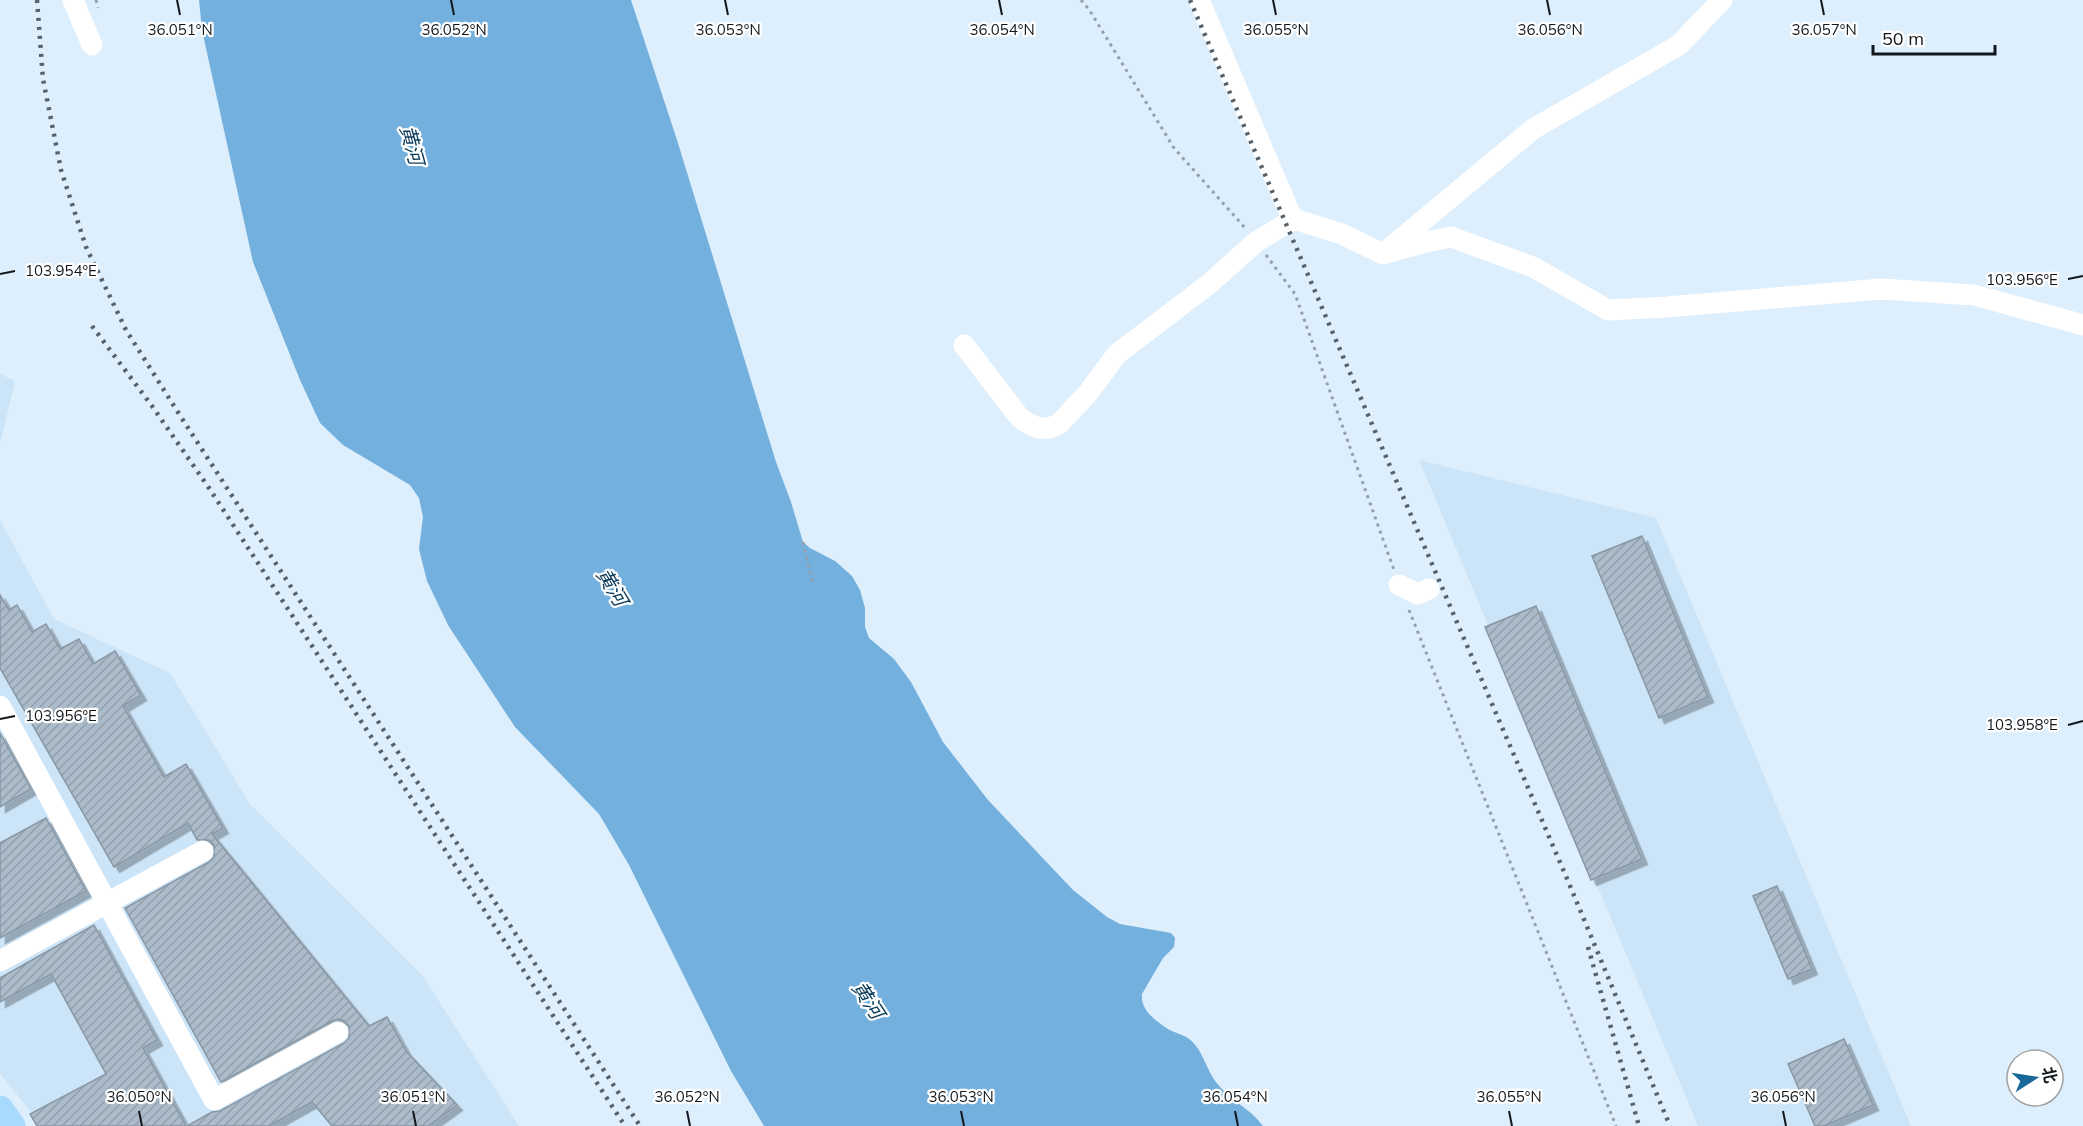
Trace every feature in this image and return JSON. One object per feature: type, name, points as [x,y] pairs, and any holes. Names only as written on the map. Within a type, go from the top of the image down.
[{"type":"lane","points":[[73,0],[92,45]]},
{"type":"lane","points":[[1199,0],[1294,219],[1342,234],[1383,254],[1451,237],[1533,267],[1608,310],[1881,289],[1974,295],[2083,326]]},
{"type":"lane","points":[[1383,254],[1533,129],[1679,45],[1722,0]]},
{"type":"lane","points":[[964,345],[1020,418],[1038,428],[1049,428],[1059,424],[1088,393],[1118,354],[1209,284],[1256,242],[1294,219]]},
{"type":"lane","points":[[1399,585],[1418,594],[1429,589]]},
{"type":"lane","points":[[0,706],[214,1100],[338,1032]]},
{"type":"lane","points":[[0,961],[203,851]]},
{"type":"path","points":[[1081,0],[1174,148],[1236,216],[1295,294],[1399,585],[1616,1126]]},
{"type":"path","points":[[803,542],[813,585]]},
{"type":"shaded area","points":[[0,374],[15,381],[0,444]]},
{"type":"shaded area","points":[[1419,460],[1656,518],[1911,1126],[1698,1126]]},
{"type":"shaded area","points":[[0,520],[54,619],[170,673],[250,804],[422,975],[519,1126],[42,1126],[0,1073]]},
{"type":"water","name":"黄河","points":[[199,0],[631,0],[803,542],[835,561],[852,576],[860,590],[865,608],[865,627],[869,638],[894,659],[911,682],[943,742],[988,800],[1073,890],[1107,917],[1120,924],[1171,933],[1175,938],[1174,947],[1163,958],[1142,994],[1146,1010],[1170,1030],[1187,1037],[1201,1053],[1221,1088],[1263,1126],[764,1126],[731,1071],[629,865],[599,814],[515,727],[448,625],[427,581],[419,549],[423,517],[419,498],[410,485],[343,445],[320,423],[300,380],[253,262],[202,30]]},
{"type":"building","points":[[1642,536],[1708,697],[1659,718],[1592,556]]},
{"type":"building","points":[[0,595],[9,610],[17,605],[32,632],[46,624],[60,649],[79,639],[93,664],[115,651],[141,695],[123,706],[164,777],[186,764],[223,828],[212,834],[369,1026],[387,1017],[406,1051],[457,1105],[428,1126],[332,1126],[312,1102],[269,1126],[187,1126],[212,1112],[220,1111],[344,1043],[349,1038],[349,1026],[338,1019],[332,1021],[221,1082],[125,908],[209,862],[214,857],[214,845],[209,840],[197,840],[188,823],[114,867],[0,668]]},
{"type":"building","points":[[1536,606],[1642,859],[1591,880],[1485,627]]},
{"type":"building","points":[[0,733],[31,789],[0,807]]},
{"type":"building","points":[[46,818],[86,891],[0,938],[0,843]]},
{"type":"building","points":[[1777,886],[1812,969],[1788,979],[1753,896]]},
{"type":"building","points":[[94,925],[157,1040],[143,1048],[186,1126],[37,1126],[30,1114],[106,1074],[51,974],[0,1002],[0,978]]},
{"type":"building","points":[[1844,1039],[1873,1105],[1824,1126],[1815,1126],[1788,1064]]},
{"type":"railway","points":[[37,0],[43,79],[61,170],[86,247],[126,330],[640,1126]]},
{"type":"railway","points":[[1190,0],[1568,881],[1670,1126]]},
{"type":"railway","points":[[92,326],[152,406],[209,488],[625,1126]]},
{"type":"railway","points":[[1588,947],[1639,1126]]}]
